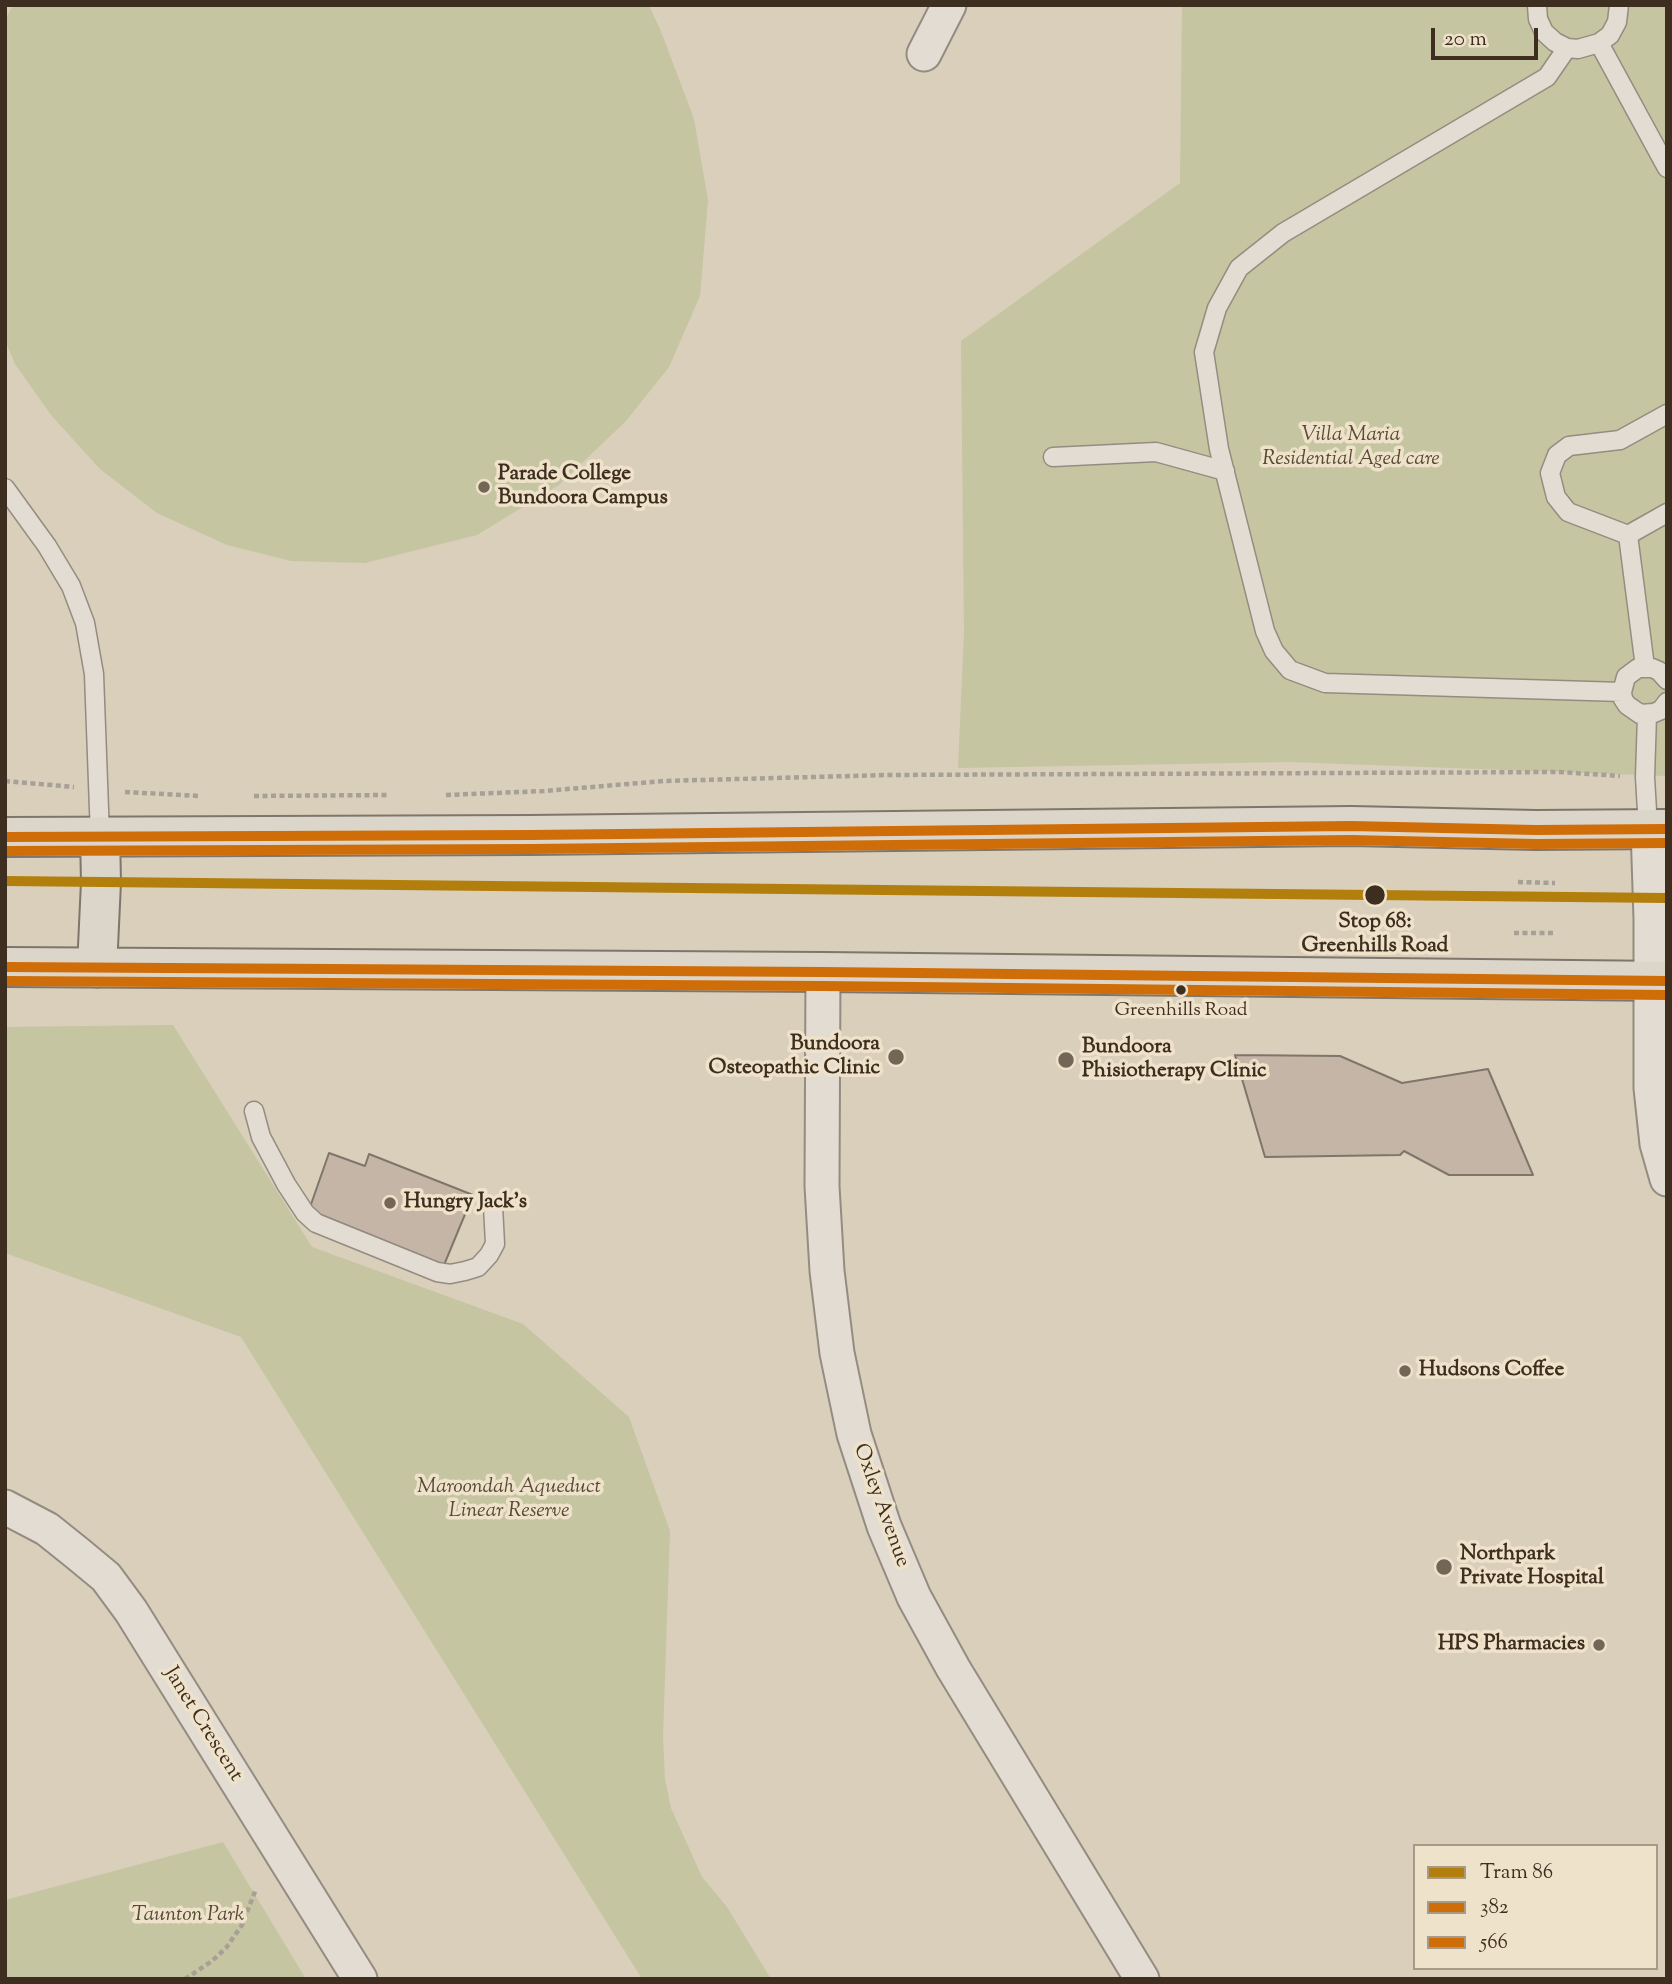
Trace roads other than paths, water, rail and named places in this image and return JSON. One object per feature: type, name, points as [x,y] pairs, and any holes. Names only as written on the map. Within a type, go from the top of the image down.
[{"type":"highway","points":[[5,837],[530,835],[1350,826],[1536,830],[1657,829]]},
{"type":"highway","points":[[97,968],[100,836]]},
{"type":"highway","points":[[5,967],[1659,981]]},
{"type":"street","points":[[925,54],[949,5]]},
{"type":"street","points":[[1657,829],[1651,919],[1659,981],[1651,1088],[1657,1144],[1667,1179]]},
{"type":"street","name":"Oxley Avenue","points":[[823,972],[822,1186],[827,1271],[837,1353],[854,1434],[884,1526],[914,1597],[953,1668],[1142,1979]]},
{"type":"street","name":"Janet Crescent","points":[[5,1507],[47,1529],[106,1577],[131,1611],[360,1979]]},
{"type":"lane","points":[[1537,5],[1538,19],[1544,32],[1567,48],[1589,48],[1610,34],[1617,22],[1619,5]]},
{"type":"lane","points":[[1599,43],[1667,168]]},
{"type":"lane","points":[[1567,48],[1547,77],[1283,233],[1239,268],[1217,308],[1204,352],[1219,449],[1265,631],[1274,651],[1290,670],[1325,683],[1622,692]]},
{"type":"lane","points":[[1629,535],[1568,512],[1556,497],[1550,473],[1557,455],[1569,446],[1620,440],[1667,414]]},
{"type":"lane","points":[[1053,457],[1156,452],[1225,471]]},
{"type":"lane","points":[[5,488],[47,545],[71,586],[85,623],[94,674],[100,836]]},
{"type":"lane","points":[[1629,535],[1667,513]]},
{"type":"lane","points":[[1629,535],[1645,667]]},
{"type":"lane","points":[[1667,680],[1659,671],[1638,668],[1626,677],[1622,692],[1623,699],[1633,711],[1647,715],[1661,710],[1667,702]]},
{"type":"lane","points":[[1647,715],[1645,777],[1657,829]]},
{"type":"lane","points":[[254,1111],[261,1137],[286,1184],[305,1213],[316,1223],[437,1272],[450,1274],[465,1271],[478,1266],[489,1255],[495,1244],[492,1206]]},
{"type":"tram line","name":"86","points":[[5,881],[1667,898]]},
{"type":"place","name":"Parade College Bundoora Campus","points":[[484,487]]},
{"type":"place","name":"Stop 68: Greenhills Road","points":[[1375,895]]},
{"type":"place","name":"Greenhills Road","points":[[1181,990]]},
{"type":"place","name":"Bundoora Osteopathic Clinic","points":[[896,1057]]},
{"type":"place","name":"Bundoora Phisiotherapy Clinic","points":[[1066,1060]]},
{"type":"place","name":"Hungry Jack's","points":[[390,1203]]},
{"type":"place","name":"Hudsons Coffee","points":[[1405,1371]]},
{"type":"place","name":"Northpark Private Hospital","points":[[1444,1567]]},
{"type":"place","name":"HPS Pharmacies","points":[[1599,1645]]},
{"type":"park label","name":"Villa Maria Residential Aged care","points":[[1351,448]]},
{"type":"park label","name":"Maroondah Aqueduct Linear Reserve","points":[[509,1500]]},
{"type":"park label","name":"Taunton Park","points":[[188,1916]]}]
